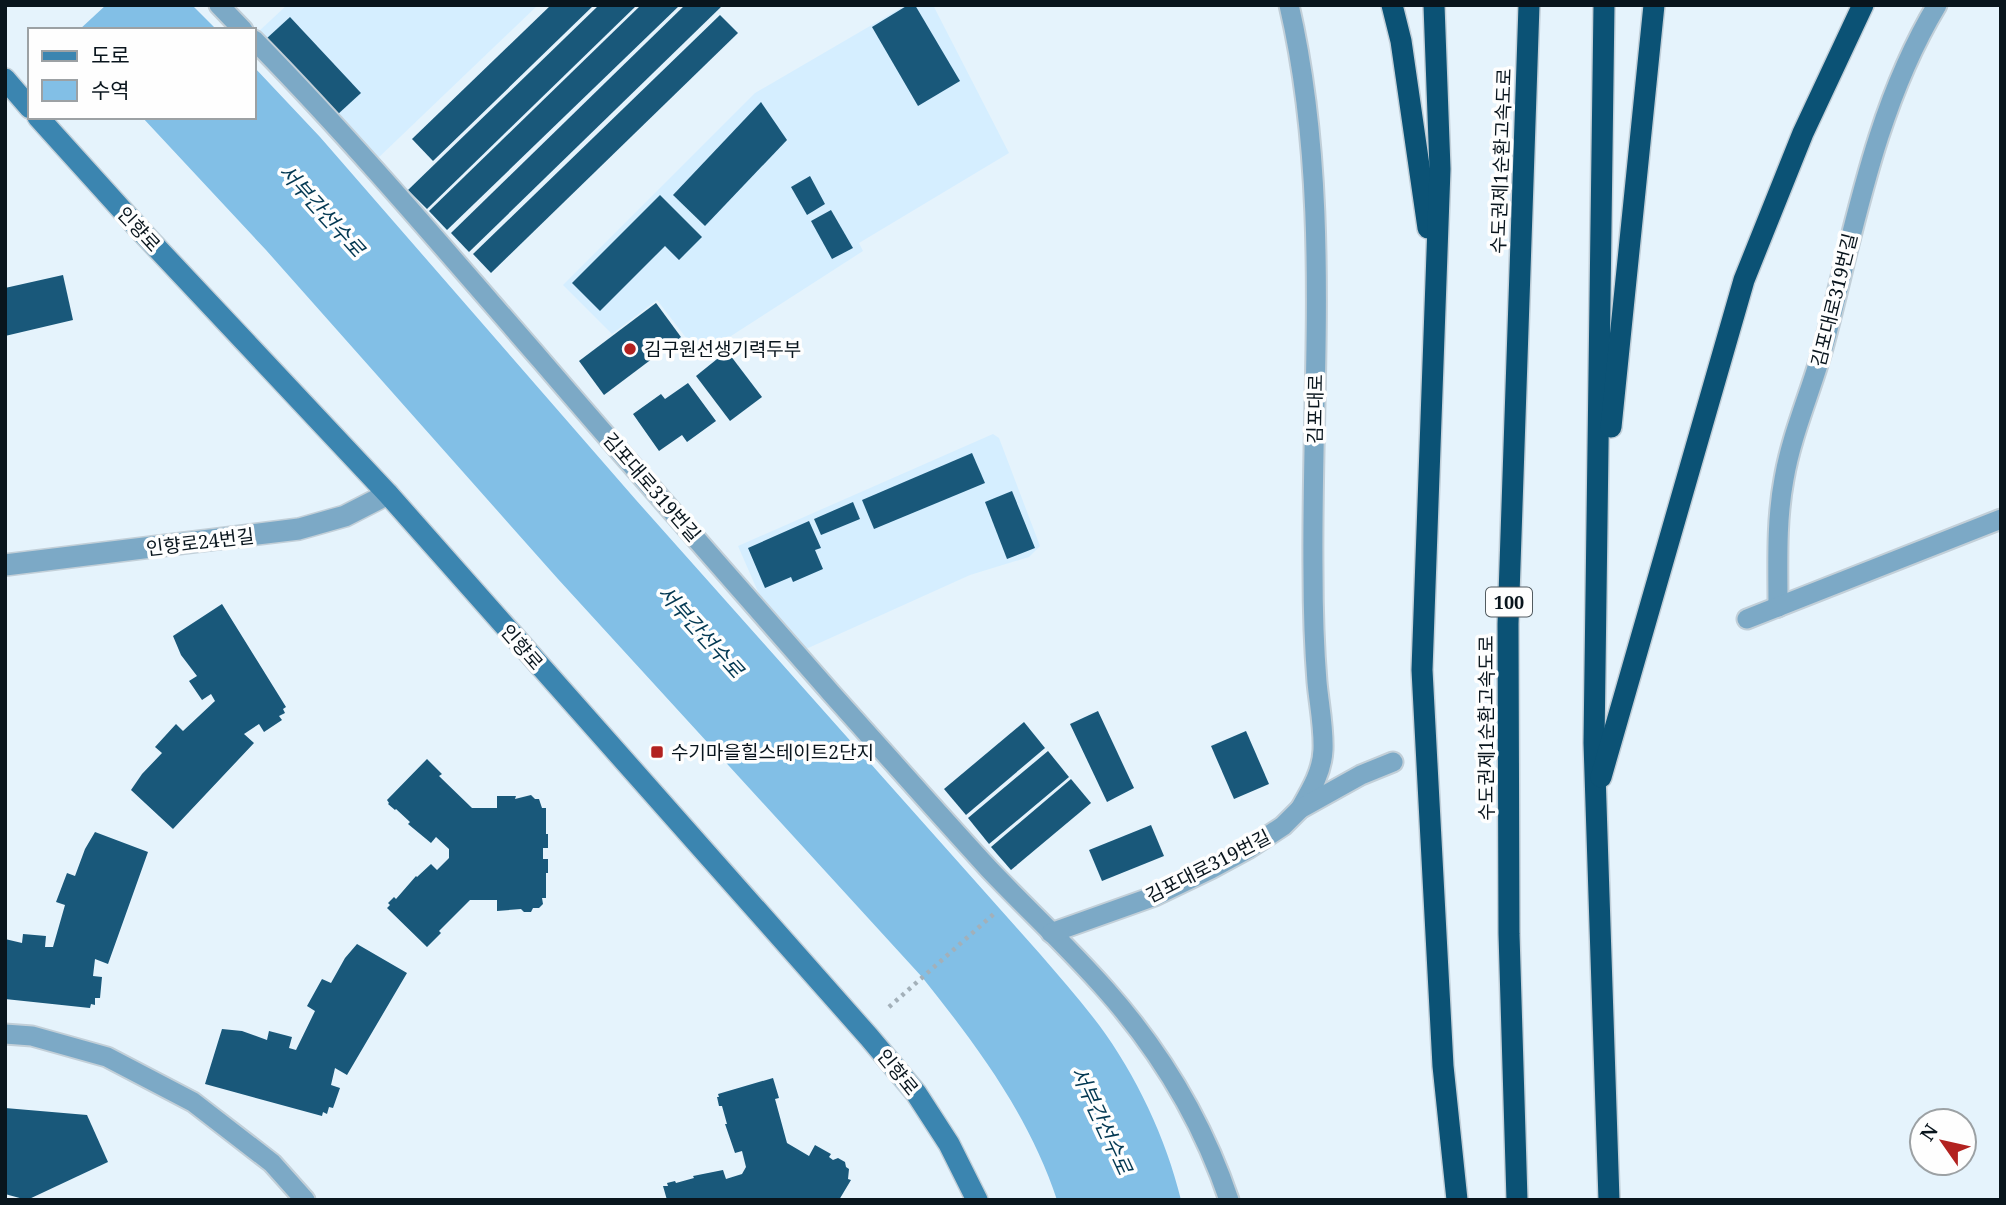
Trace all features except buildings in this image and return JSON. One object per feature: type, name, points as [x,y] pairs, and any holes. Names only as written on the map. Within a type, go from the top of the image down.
[{"type":"highway","points":[[1392,5],[1401,41],[1435,278]]},
{"type":"highway","points":[[1434,5],[1440,169],[1422,670],[1443,1066],[1457,1200]]},
{"type":"highway","name":"수도권제1순환고속도로","points":[[1517,1200],[1509,934],[1508,624],[1529,5]]},
{"type":"highway","points":[[1604,5],[1594,743],[1609,1200]]},
{"type":"highway","points":[[1597,561],[1654,5]]},
{"type":"highway","points":[[1596,796],[1744,280],[1803,133],[1863,5]]},
{"type":"street","points":[[5,79],[28,106]]},
{"type":"street","name":"인향로","points":[[40,119],[388,494],[900,1074],[916,1093],[949,1144],[977,1200]]},
{"type":"street","name":"인향로24번길","points":[[5,565],[299,529],[345,516],[388,494]]},
{"type":"lane","points":[[219,5],[241,28]]},
{"type":"lane","name":"김포대로","points":[[1289,5],[1307,109],[1312,187],[1315,268],[1312,570],[1315,654],[1323,750],[1318,778],[1300,809]]},
{"type":"lane","name":"김포대로319번길","points":[[1778,607],[1779,519],[1784,478],[1825,340],[1857,209],[1883,125],[1900,78],[1937,5]]},
{"type":"lane","name":"김포대로319번길","points":[[256,42],[438,241],[832,693],[989,868],[1105,988],[1131,1019],[1170,1075],[1204,1139],[1229,1200]]},
{"type":"lane","points":[[1747,620],[2001,519]]},
{"type":"lane","name":"김포대로319번길","points":[[1051,933],[1155,895],[1211,869],[1283,826],[1300,809],[1361,775],[1393,762]]},
{"type":"lane","points":[[5,1034],[33,1036],[107,1057],[193,1101],[272,1163],[305,1200]]},
{"type":"path","points":[[889,1007],[1005,904]]},
{"type":"shaded area","points":[[287,5],[538,5],[376,160],[257,33]]},
{"type":"shaded area","points":[[906,5],[933,5],[1009,153],[859,243],[863,251],[700,356],[657,300],[612,334],[563,285],[755,93]]},
{"type":"shaded area","points":[[993,434],[999,438],[1040,546],[1029,557],[970,575],[806,649],[762,601],[738,546]]},
{"type":"water","points":[[106,5],[192,5],[215,28],[81,28]]},
{"type":"water","name":"서부간선수로","points":[[256,69],[320,137],[636,500],[1077,998],[1113,1044],[1137,1086],[1167,1154],[1181,1200],[1057,1200],[1032,1139],[1000,1082],[922,977],[558,579],[266,250],[144,119],[256,119]]},
{"type":"place","name":"김구원선생기력두부","points":[[630,349]]},
{"type":"place","name":"수기마을힐스테이트2단지","points":[[657,752]]}]
